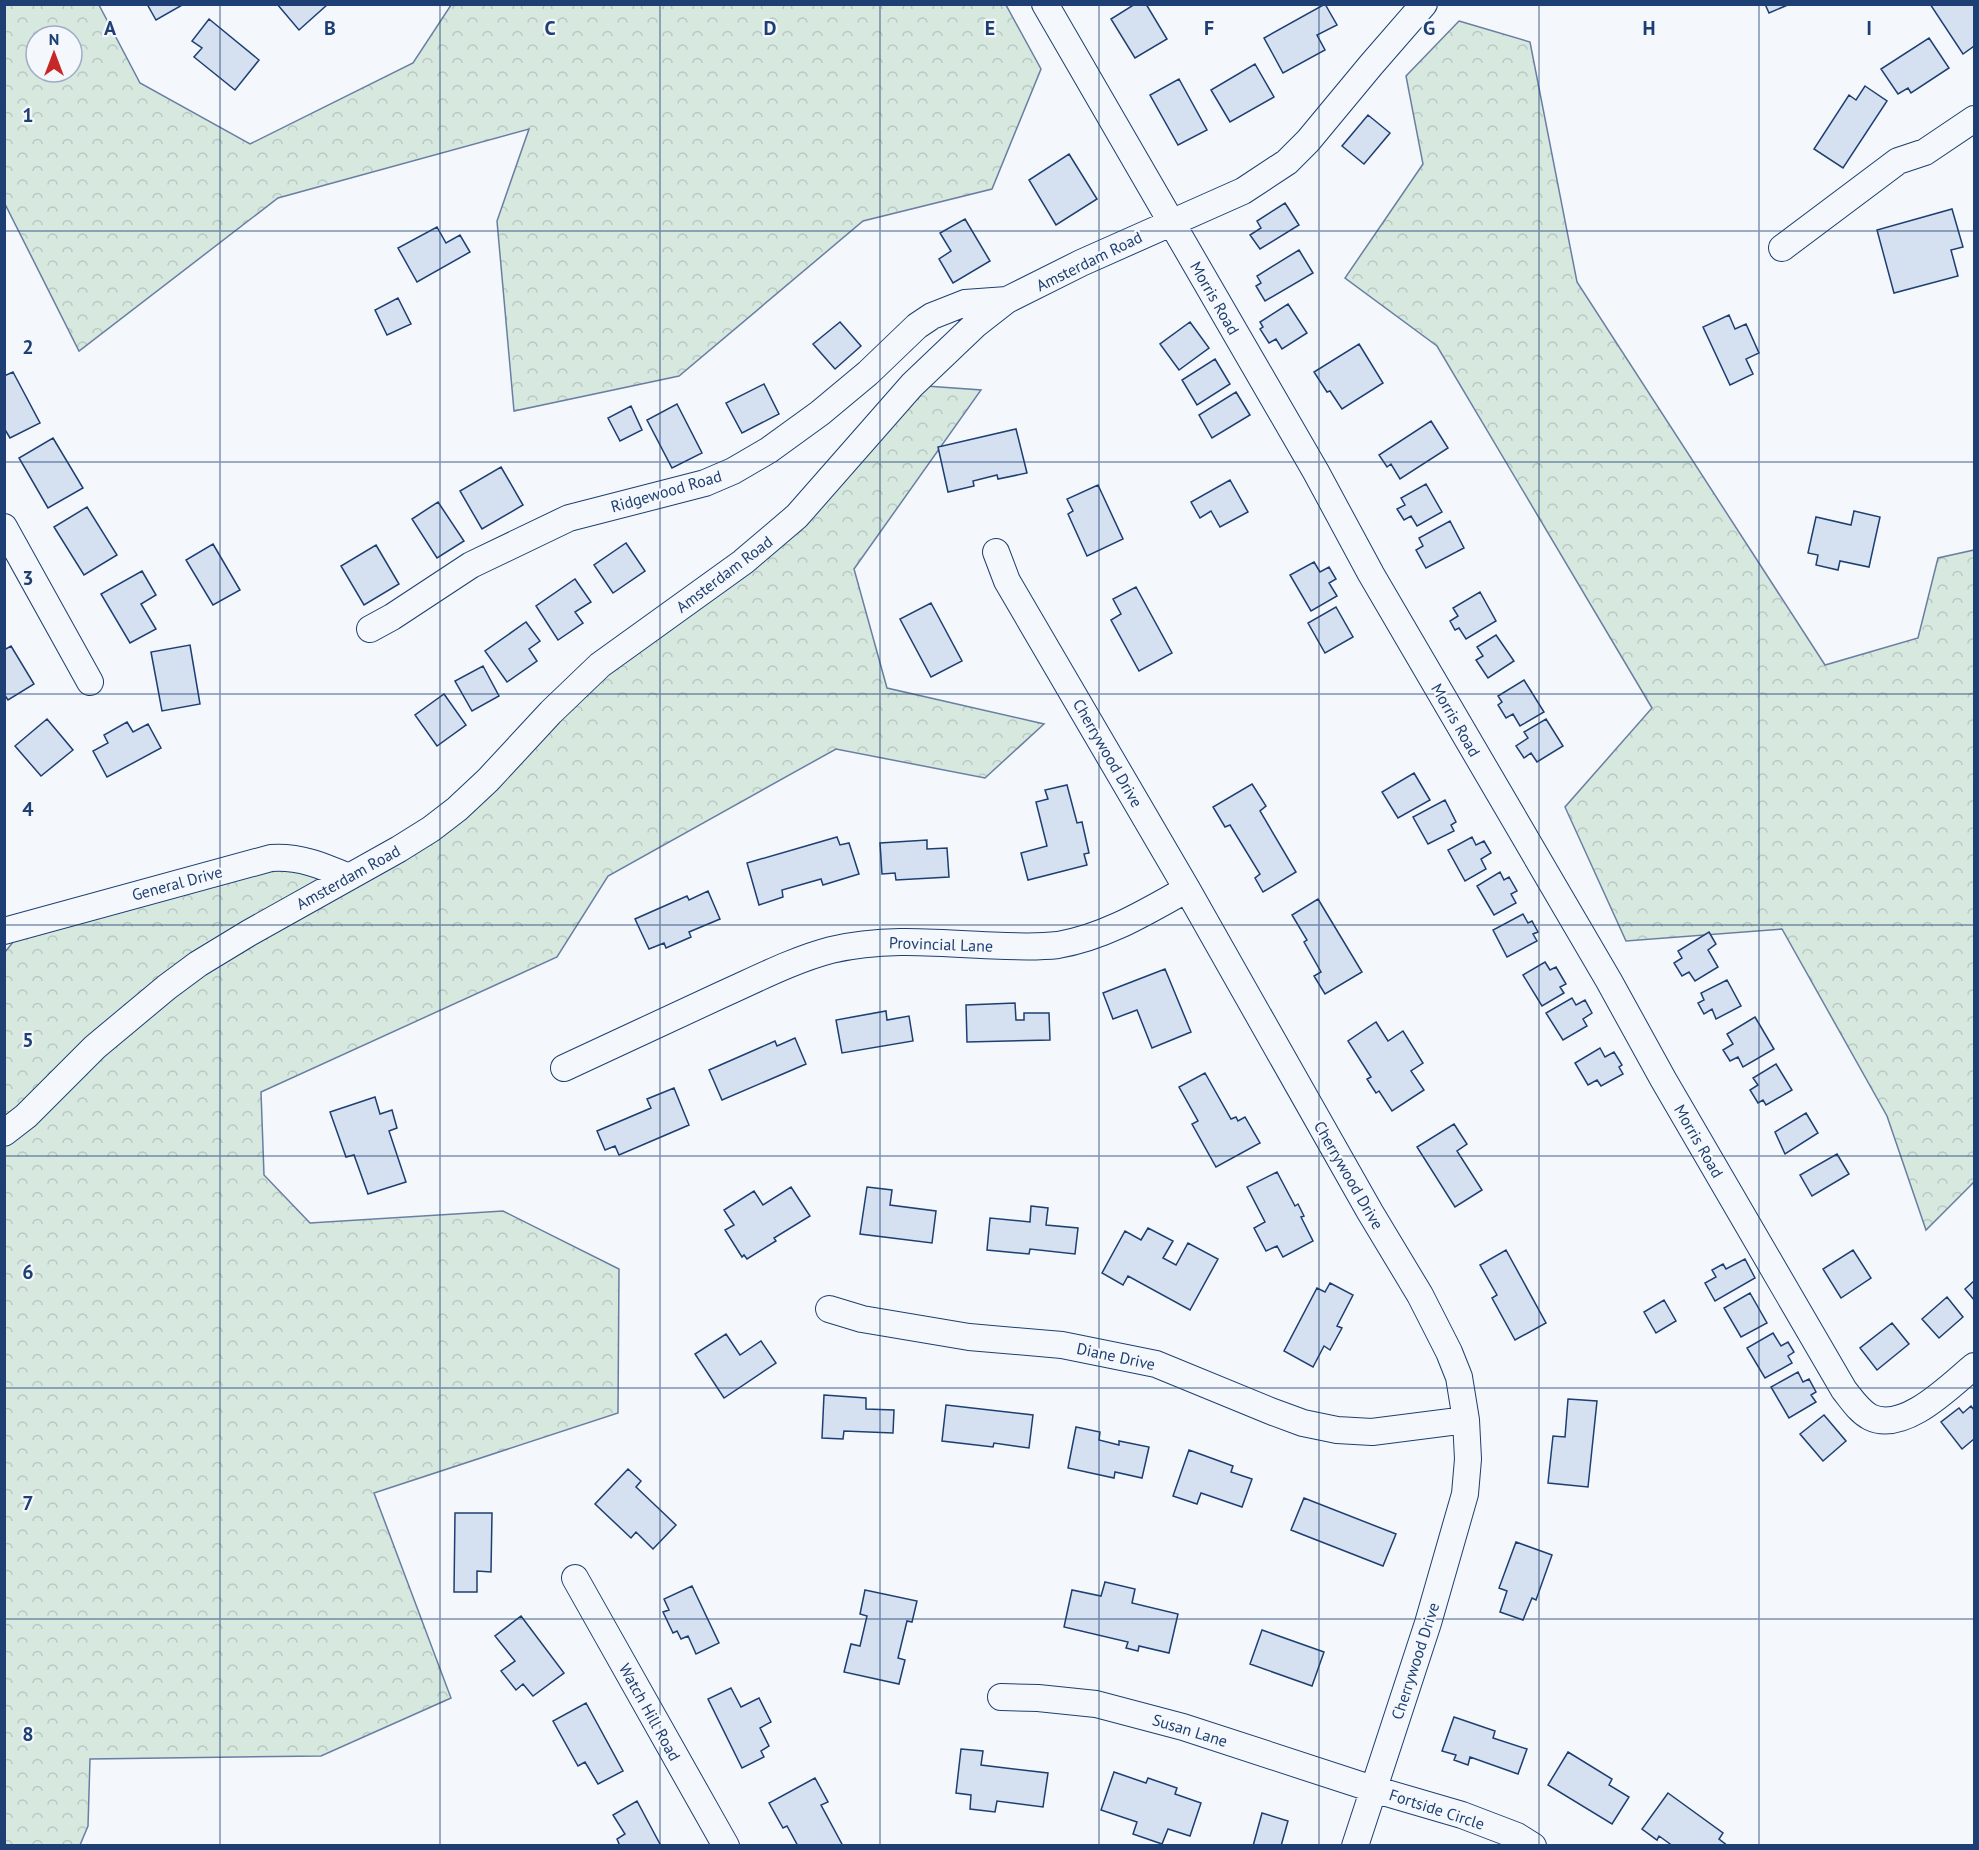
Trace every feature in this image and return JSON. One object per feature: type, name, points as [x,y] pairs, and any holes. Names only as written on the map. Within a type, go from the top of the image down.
[{"type":"street","name":"Morris Road","points":[[1045,4],[1316,472],[1371,574],[1844,1390],[1858,1408],[1871,1417],[1882,1420],[1905,1417],[1921,1410],[1974,1366]]},
{"type":"street","name":"Amsterdam Road","points":[[4,1133],[26,1116],[96,1047],[190,969],[431,829],[457,809],[600,665],[743,562],[797,516],[912,385],[975,325],[1007,300],[1081,263],[1243,191],[1287,162],[1308,141],[1424,4]]},
{"type":"street","points":[[1782,249],[1898,161],[1926,152],[1974,119]]},
{"type":"street","name":"Ridgewood Road","points":[[370,629],[471,566],[569,518],[705,483],[733,471],[768,450],[819,413],[868,373],[917,326],[932,316],[966,303],[1007,300]]},
{"type":"street","points":[[4,527],[90,682]]},
{"type":"street","name":"Cherrywood Drive","points":[[996,552],[1007,581],[1420,1295],[1459,1377],[1466,1420],[1468,1459],[1465,1494],[1428,1623],[1355,1845]]},
{"type":"street","name":"General Drive","points":[[4,931],[271,858],[285,857],[315,862],[349,877]]},
{"type":"street","name":"Provincial Lane","points":[[564,1068],[769,973],[830,950],[875,943],[910,941],[1020,947],[1057,945],[1106,931],[1139,916],[1187,889]]},
{"type":"street","name":"Diane Drive","points":[[829,1309],[862,1318],[957,1335],[1062,1345],[1156,1364],[1273,1412],[1304,1423],[1337,1430],[1372,1432],[1466,1420]]},
{"type":"street","name":"Watch Hill Road","points":[[575,1578],[726,1845]]},
{"type":"street","name":"Susan Lane","points":[[1001,1697],[1096,1704],[1183,1726],[1373,1789]]},
{"type":"street","name":"Fortside Circle","points":[[1373,1789],[1462,1815],[1533,1845]]},
{"type":"green space","points":[[5,4],[99,5],[140,83],[250,144],[413,63],[451,5],[1006,5],[1041,69],[992,189],[863,221],[679,376],[514,411],[497,221],[529,129],[278,198],[79,351],[5,204]]},
{"type":"green space","points":[[1459,21],[1530,42],[1577,282],[1825,665],[1918,638],[1938,558],[1974,550],[1974,1182],[1926,1230],[1887,1116],[1782,929],[1626,941],[1565,807],[1652,708],[1437,346],[1345,278],[1423,164],[1406,76]]},
{"type":"green space","points":[[912,385],[981,390],[854,569],[887,688],[1044,724],[985,778],[836,749],[608,876],[557,957],[261,1092],[264,1175],[310,1223],[503,1211],[619,1269],[618,1413],[374,1493],[451,1698],[321,1756],[90,1759],[88,1826],[80,1845],[5,1846],[5,952],[26,926],[271,858],[349,877],[524,743],[743,562]]},
{"type":"building","points":[[147,4],[184,4],[156,20]]},
{"type":"building","points":[[277,4],[328,4],[299,30]]},
{"type":"building","points":[[1135,4],[1146,4],[1167,39],[1135,58],[1111,19]]},
{"type":"building","points":[[1325,4],[1337,25],[1317,35],[1325,50],[1283,73],[1264,38]]},
{"type":"building","points":[[1765,4],[1790,4],[1769,13]]},
{"type":"building","points":[[1930,4],[1974,4],[1974,46],[1963,54]]},
{"type":"building","points":[[209,19],[259,60],[235,90],[194,57],[202,48],[192,41]]},
{"type":"building","points":[[1929,38],[1949,68],[1911,93],[1908,88],[1898,94],[1881,69]]},
{"type":"building","points":[[1255,64],[1274,97],[1230,122],[1211,90]]},
{"type":"building","points":[[1179,79],[1207,130],[1178,145],[1150,95]]},
{"type":"building","points":[[1865,86],[1887,101],[1843,168],[1814,149],[1849,95],[1856,100]]},
{"type":"building","points":[[1368,115],[1390,133],[1364,164],[1342,146]]},
{"type":"building","points":[[1069,154],[1097,199],[1056,225],[1029,180]]},
{"type":"building","points":[[1285,203],[1299,225],[1260,249],[1250,235],[1261,228],[1257,221]]},
{"type":"building","points":[[1952,209],[1963,247],[1951,250],[1958,276],[1894,293],[1877,230]]},
{"type":"building","points":[[965,219],[990,261],[953,283],[939,259],[951,251],[940,233]]},
{"type":"building","points":[[437,227],[446,243],[460,235],[470,252],[417,282],[398,248]]},
{"type":"building","points":[[1299,250],[1313,273],[1265,301],[1256,286],[1261,283],[1257,276]]},
{"type":"building","points":[[398,298],[411,324],[387,335],[375,310]]},
{"type":"building","points":[[1288,304],[1307,333],[1282,349],[1276,339],[1269,343],[1260,329],[1263,327],[1260,322]]},
{"type":"building","points":[[1729,315],[1735,329],[1746,324],[1759,353],[1746,359],[1753,374],[1730,385],[1703,327]]},
{"type":"building","points":[[840,322],[861,346],[835,369],[813,344]]},
{"type":"building","points":[[1190,322],[1209,348],[1179,370],[1160,344]]},
{"type":"building","points":[[1359,344],[1383,383],[1342,409],[1314,372]]},
{"type":"building","points":[[1215,359],[1230,384],[1197,405],[1182,380]]},
{"type":"building","points":[[13,372],[40,423],[10,438],[4,428],[4,376]]},
{"type":"building","points":[[764,384],[779,414],[742,433],[726,403]]},
{"type":"building","points":[[1236,392],[1250,415],[1212,438],[1199,415]]},
{"type":"building","points":[[677,404],[702,453],[672,468],[647,420]]},
{"type":"building","points":[[631,406],[642,430],[620,441],[608,418]]},
{"type":"building","points":[[1431,421],[1448,448],[1400,479],[1391,464],[1387,467],[1379,455]]},
{"type":"building","points":[[1016,429],[1027,473],[998,479],[997,475],[973,481],[974,486],[948,492],[938,447]]},
{"type":"building","points":[[53,438],[83,488],[48,508],[19,458]]},
{"type":"building","points":[[501,467],[523,505],[482,529],[460,491]]},
{"type":"building","points":[[1230,480],[1248,512],[1220,527],[1211,511],[1200,518],[1191,502]]},
{"type":"building","points":[[1426,484],[1442,512],[1417,526],[1411,516],[1404,520],[1397,509],[1405,505],[1401,498]]},
{"type":"building","points":[[1098,485],[1123,539],[1087,556],[1068,514],[1073,511],[1067,499]]},
{"type":"building","points":[[438,502],[464,541],[437,558],[412,519]]},
{"type":"building","points":[[87,507],[117,555],[84,575],[54,527]]},
{"type":"building","points":[[1854,511],[1880,517],[1869,567],[1840,561],[1838,570],[1816,565],[1818,555],[1808,553],[1816,517],[1851,525]]},
{"type":"building","points":[[1450,521],[1464,548],[1426,568],[1416,550],[1423,546],[1419,538]]},
{"type":"building","points":[[626,543],[645,571],[613,593],[594,565]]},
{"type":"building","points":[[213,544],[240,590],[213,605],[186,560]]},
{"type":"building","points":[[376,545],[399,584],[364,605],[341,566]]},
{"type":"building","points":[[1314,562],[1320,572],[1329,567],[1336,579],[1329,583],[1337,596],[1311,611],[1290,575]]},
{"type":"building","points":[[142,571],[156,595],[141,604],[156,629],[130,643],[101,594]]},
{"type":"building","points":[[575,579],[591,602],[575,612],[583,623],[558,640],[536,606]]},
{"type":"building","points":[[1136,587],[1172,653],[1139,671],[1111,620],[1121,614],[1113,599]]},
{"type":"building","points":[[1480,592],[1496,621],[1466,639],[1459,628],[1455,630],[1450,621],[1458,616],[1453,608]]},
{"type":"building","points":[[931,603],[962,661],[931,677],[900,619]]},
{"type":"building","points":[[1336,607],[1353,637],[1325,653],[1308,623]]},
{"type":"building","points":[[526,622],[540,641],[529,649],[537,661],[507,682],[485,651]]},
{"type":"building","points":[[1496,635],[1514,661],[1488,678],[1476,660],[1483,656],[1477,647]]},
{"type":"building","points":[[190,645],[200,704],[162,711],[151,652]]},
{"type":"building","points":[[11,646],[34,684],[8,700],[4,694],[4,650]]},
{"type":"building","points":[[483,666],[499,696],[472,711],[455,681]]},
{"type":"building","points":[[1524,680],[1544,712],[1520,726],[1513,714],[1506,718],[1498,705],[1502,702],[1498,696]]},
{"type":"building","points":[[444,694],[466,725],[437,746],[415,715]]},
{"type":"building","points":[[47,719],[73,750],[41,776],[15,746]]},
{"type":"building","points":[[1546,719],[1563,746],[1537,762],[1531,753],[1524,758],[1516,746],[1528,738],[1524,732]]},
{"type":"building","points":[[127,722],[133,732],[148,724],[161,748],[107,777],[93,751],[108,743],[104,735]]},
{"type":"building","points":[[1414,773],[1430,800],[1398,818],[1382,792]]},
{"type":"building","points":[[1252,784],[1266,806],[1260,811],[1296,872],[1263,892],[1255,878],[1260,874],[1230,825],[1225,827],[1213,807]]},
{"type":"building","points":[[1067,785],[1077,823],[1082,822],[1089,853],[1084,854],[1087,865],[1028,880],[1021,853],[1047,846],[1036,802],[1048,799],[1045,790]]},
{"type":"building","points":[[1445,800],[1456,822],[1451,825],[1454,831],[1428,844],[1413,817]]},
{"type":"building","points":[[837,837],[840,845],[849,843],[859,874],[823,885],[821,879],[782,890],[783,897],[759,905],[747,863]]},
{"type":"building","points":[[1472,837],[1476,845],[1484,841],[1491,853],[1481,859],[1486,869],[1465,881],[1448,850]]},
{"type":"building","points":[[927,840],[927,849],[947,848],[949,877],[896,880],[895,873],[882,874],[880,843]]},
{"type":"building","points":[[1500,872],[1504,880],[1509,877],[1517,891],[1511,894],[1516,903],[1494,915],[1477,886]]},
{"type":"building","points":[[708,891],[720,919],[689,932],[691,937],[666,948],[664,943],[649,949],[635,919],[687,896],[689,900]]},
{"type":"building","points":[[1318,899],[1362,972],[1325,994],[1314,976],[1321,972],[1304,942],[1307,940],[1292,915]]},
{"type":"building","points":[[1523,914],[1528,923],[1532,921],[1538,932],[1533,934],[1537,941],[1507,957],[1493,930]]},
{"type":"building","points":[[1709,932],[1716,944],[1708,950],[1718,967],[1695,981],[1689,972],[1682,976],[1674,963],[1682,958],[1678,951]]},
{"type":"building","points":[[1545,962],[1550,970],[1556,967],[1566,984],[1560,987],[1564,993],[1542,1006],[1523,975]]},
{"type":"building","points":[[1165,969],[1191,1032],[1152,1048],[1137,1010],[1113,1019],[1103,993]]},
{"type":"building","points":[[1727,980],[1741,1006],[1716,1019],[1712,1009],[1704,1014],[1698,1003],[1704,1000],[1701,993]]},
{"type":"building","points":[[1572,998],[1576,1005],[1585,1000],[1592,1013],[1583,1019],[1587,1026],[1563,1040],[1546,1013]]},
{"type":"building","points":[[1015,1003],[1016,1020],[1024,1020],[1024,1013],[1049,1013],[1050,1040],[967,1042],[966,1005]]},
{"type":"building","points":[[886,1011],[887,1020],[909,1016],[913,1041],[842,1053],[836,1020]]},
{"type":"building","points":[[1755,1017],[1774,1049],[1743,1067],[1738,1057],[1730,1061],[1723,1050],[1733,1044],[1727,1034]]},
{"type":"building","points":[[1376,1022],[1388,1041],[1403,1031],[1423,1063],[1411,1071],[1424,1090],[1392,1111],[1379,1091],[1376,1093],[1367,1079],[1371,1077],[1348,1041]]},
{"type":"building","points":[[795,1038],[806,1064],[722,1100],[709,1070],[775,1041],[777,1046]]},
{"type":"building","points":[[1600,1048],[1605,1057],[1614,1052],[1622,1065],[1619,1067],[1623,1074],[1601,1086],[1597,1080],[1588,1085],[1575,1063]]},
{"type":"building","points":[[1776,1064],[1792,1090],[1766,1105],[1763,1100],[1758,1103],[1750,1090],[1758,1085],[1753,1078]]},
{"type":"building","points":[[1205,1073],[1231,1119],[1236,1117],[1238,1121],[1245,1117],[1260,1143],[1216,1167],[1192,1124],[1198,1121],[1179,1087]]},
{"type":"building","points":[[674,1088],[689,1125],[619,1155],[615,1146],[605,1150],[597,1131],[651,1108],[647,1099]]},
{"type":"building","points":[[375,1097],[380,1114],[392,1110],[397,1128],[389,1131],[406,1182],[368,1194],[354,1155],[346,1157],[330,1112]]},
{"type":"building","points":[[1806,1113],[1818,1133],[1785,1154],[1775,1132]]},
{"type":"building","points":[[1454,1124],[1467,1144],[1457,1151],[1482,1190],[1455,1207],[1417,1147]]},
{"type":"building","points":[[1837,1154],[1849,1174],[1812,1196],[1800,1175]]},
{"type":"building","points":[[1277,1172],[1295,1206],[1298,1204],[1304,1216],[1301,1217],[1313,1241],[1283,1257],[1277,1246],[1266,1251],[1254,1228],[1265,1222],[1247,1187]]},
{"type":"building","points":[[791,1187],[810,1216],[774,1238],[776,1241],[747,1259],[744,1255],[742,1257],[725,1230],[734,1225],[724,1210],[754,1191],[763,1205]]},
{"type":"building","points":[[867,1187],[892,1190],[890,1205],[936,1211],[932,1243],[860,1234]]},
{"type":"building","points":[[1031,1206],[1048,1208],[1046,1225],[1078,1228],[1075,1254],[1030,1249],[1029,1254],[987,1250],[990,1218],[1030,1222]]},
{"type":"building","points":[[1148,1228],[1173,1241],[1163,1258],[1176,1265],[1188,1243],[1218,1259],[1190,1310],[1128,1276],[1123,1285],[1102,1273],[1125,1231],[1141,1240]]},
{"type":"building","points":[[1506,1250],[1546,1323],[1515,1340],[1492,1298],[1497,1295],[1480,1265]]},
{"type":"building","points":[[1853,1250],[1871,1278],[1841,1298],[1823,1269]]},
{"type":"building","points":[[1745,1259],[1755,1278],[1715,1301],[1705,1283],[1716,1277],[1712,1270],[1723,1264],[1726,1269]]},
{"type":"building","points":[[1974,1281],[1974,1300],[1965,1289]]},
{"type":"building","points":[[1330,1283],[1353,1295],[1337,1326],[1342,1328],[1330,1350],[1324,1346],[1313,1367],[1284,1351],[1317,1288],[1325,1292]]},
{"type":"building","points":[[1750,1293],[1767,1323],[1741,1337],[1724,1308]]},
{"type":"building","points":[[1947,1297],[1963,1317],[1939,1338],[1922,1319]]},
{"type":"building","points":[[1664,1300],[1676,1321],[1656,1333],[1644,1312]]},
{"type":"building","points":[[1892,1323],[1909,1344],[1877,1370],[1860,1348]]},
{"type":"building","points":[[1773,1333],[1781,1346],[1788,1342],[1794,1352],[1788,1356],[1792,1363],[1765,1378],[1747,1348]]},
{"type":"building","points":[[726,1334],[740,1355],[761,1341],[776,1363],[724,1398],[695,1354]]},
{"type":"building","points":[[1798,1372],[1803,1382],[1809,1379],[1816,1392],[1811,1395],[1816,1402],[1789,1418],[1771,1387]]},
{"type":"building","points":[[824,1395],[866,1398],[866,1409],[894,1410],[893,1433],[844,1431],[843,1439],[822,1438]]},
{"type":"building","points":[[1568,1399],[1597,1401],[1588,1487],[1548,1483],[1553,1436],[1565,1437]]},
{"type":"building","points":[[946,1405],[1033,1415],[1029,1448],[994,1443],[993,1447],[942,1441]]},
{"type":"building","points":[[1971,1406],[1974,1410],[1974,1439],[1962,1449],[1941,1422],[1959,1408],[1963,1413]]},
{"type":"building","points":[[1824,1415],[1846,1441],[1823,1461],[1800,1434]]},
{"type":"building","points":[[1076,1427],[1100,1432],[1099,1440],[1119,1445],[1119,1441],[1149,1447],[1142,1478],[1115,1472],[1114,1478],[1068,1468]]},
{"type":"building","points":[[1189,1450],[1233,1466],[1231,1472],[1252,1479],[1242,1507],[1201,1493],[1197,1504],[1173,1496]]},
{"type":"building","points":[[628,1469],[641,1481],[636,1487],[676,1525],[653,1549],[636,1532],[631,1538],[595,1504]]},
{"type":"building","points":[[1304,1498],[1396,1534],[1383,1566],[1291,1530]]},
{"type":"building","points":[[455,1513],[492,1513],[491,1572],[477,1571],[477,1592],[454,1592]]},
{"type":"building","points":[[1516,1542],[1552,1555],[1536,1600],[1532,1598],[1523,1620],[1500,1612],[1507,1591],[1499,1588]]},
{"type":"building","points":[[1105,1582],[1135,1589],[1132,1603],[1178,1614],[1169,1653],[1139,1646],[1138,1651],[1126,1648],[1128,1642],[1064,1627],[1072,1590],[1101,1596]]},
{"type":"building","points":[[692,1586],[719,1643],[696,1654],[688,1636],[681,1639],[677,1631],[673,1633],[663,1612],[669,1610],[664,1599]]},
{"type":"building","points":[[865,1590],[917,1601],[912,1622],[907,1621],[898,1658],[905,1660],[899,1684],[844,1672],[851,1644],[860,1646],[867,1616],[860,1614]]},
{"type":"building","points":[[521,1616],[564,1673],[533,1696],[523,1684],[516,1690],[501,1671],[515,1661],[495,1636]]},
{"type":"building","points":[[1262,1630],[1324,1652],[1312,1686],[1250,1664]]},
{"type":"building","points":[[731,1688],[741,1707],[759,1698],[771,1722],[760,1728],[769,1746],[761,1751],[764,1757],[742,1768],[708,1699]]},
{"type":"building","points":[[586,1703],[623,1771],[598,1784],[585,1762],[578,1766],[553,1721]]},
{"type":"building","points":[[1454,1717],[1495,1731],[1493,1738],[1527,1749],[1518,1774],[1470,1757],[1468,1765],[1454,1760],[1456,1755],[1442,1751]]},
{"type":"building","points":[[961,1749],[983,1751],[981,1765],[1048,1773],[1043,1807],[997,1801],[995,1812],[970,1809],[971,1795],[956,1793]]},
{"type":"building","points":[[1568,1752],[1612,1779],[1609,1785],[1629,1797],[1612,1824],[1548,1785]]},
{"type":"building","points":[[1114,1772],[1146,1783],[1148,1778],[1177,1788],[1175,1794],[1201,1803],[1190,1836],[1168,1829],[1162,1844],[1133,1834],[1137,1822],[1101,1810]]},
{"type":"building","points":[[815,1778],[828,1802],[821,1805],[843,1846],[798,1846],[787,1826],[783,1828],[769,1803]]},
{"type":"building","points":[[1668,1793],[1723,1833],[1719,1839],[1728,1846],[1673,1846],[1659,1836],[1657,1840],[1642,1829]]},
{"type":"building","points":[[637,1801],[661,1846],[620,1846],[617,1839],[625,1834],[613,1815]]},
{"type":"building","points":[[1262,1813],[1288,1821],[1281,1846],[1253,1846]]}]
